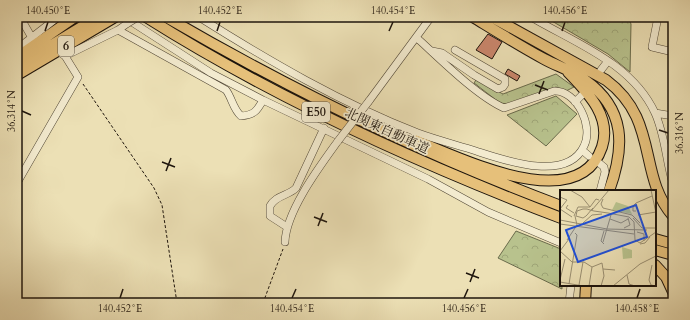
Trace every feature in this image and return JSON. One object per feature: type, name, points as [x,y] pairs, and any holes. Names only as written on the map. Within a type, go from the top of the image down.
[{"type":"highway","name":"6","points":[[17,66],[98,17]]},
{"type":"highway","name":"6","points":[[17,75],[61,54],[115,17]]},
{"type":"highway","name":"北関東自動車道","points":[[146,17],[234,69],[301,104],[406,154],[494,192],[560,218]]},
{"type":"highway","name":"北関東自動車道","points":[[166,17],[239,60],[305,95],[418,149],[497,182],[560,206]]},
{"type":"highway","points":[[473,17],[568,72],[584,79],[608,102],[616,118],[620,146],[618,163],[609,190]]},
{"type":"highway","points":[[492,17],[606,80],[618,90],[636,114],[643,132],[655,180],[663,200],[673,216]]},
{"type":"highway","points":[[17,57],[74,19]]},
{"type":"highway","points":[[305,95],[412,139],[514,176],[537,181],[560,181],[577,175],[590,166],[601,150],[604,134],[603,120],[594,100],[568,72]]},
{"type":"highway","points":[[591,73],[616,105],[622,117],[625,128],[625,157],[615,190]]},
{"type":"highway","points":[[494,192],[560,222]]},
{"type":"highway","points":[[656,239],[673,244]]},
{"type":"highway","points":[[656,250],[673,255]]},
{"type":"highway","points":[[656,265],[666,277],[673,292]]},
{"type":"highway","points":[[578,303],[579,286]]},
{"type":"highway","points":[[585,303],[586,286]]},
{"type":"street","points":[[20,17],[32,38]]},
{"type":"street","points":[[17,49],[58,17]]},
{"type":"street","points":[[17,183],[78,77],[61,54],[118,30],[126,20],[138,17]]},
{"type":"street","points":[[199,17],[290,71],[367,111],[419,133],[496,157],[536,167],[562,164],[570,161],[582,150],[587,138],[588,125],[586,119],[575,102],[559,91],[554,91],[504,108],[496,104],[417,38]]},
{"type":"street","points":[[285,242],[287,227],[312,178],[338,140],[417,38],[431,17]]},
{"type":"street","points":[[531,17],[608,61],[635,84],[655,113],[661,128],[673,184]]},
{"type":"street","points":[[658,17],[652,47],[673,52]]},
{"type":"street","points":[[126,20],[211,73],[263,100],[428,179],[488,212],[560,243]]},
{"type":"street","points":[[118,30],[226,90],[232,98],[236,112],[241,116],[249,116],[256,112],[263,100]]},
{"type":"street","points":[[432,52],[442,53],[474,75],[498,89],[506,84],[505,79],[455,50]]},
{"type":"street","points":[[601,70],[608,61]]},
{"type":"street","points":[[575,102],[582,95]]},
{"type":"street","points":[[655,113],[673,116]]},
{"type":"street","points":[[287,227],[270,216],[270,206],[278,197],[291,193],[296,188],[324,128]]},
{"type":"street","points":[[582,150],[590,156]]},
{"type":"street","points":[[599,163],[604,167],[605,172],[600,190]]},
{"type":"street","points":[[569,303],[571,286]]},
{"type":"path","points":[[70,17],[74,19]]},
{"type":"path","points":[[78,77],[154,188],[162,205],[177,303]]},
{"type":"path","points":[[263,303],[285,242]]},
{"type":"green space","points":[[545,17],[628,17],[631,24],[630,72],[608,54]]},
{"type":"green space","points":[[556,74],[574,87],[566,91],[556,87],[508,104],[500,103],[474,83],[476,80],[503,94]]},
{"type":"green space","points":[[556,96],[577,114],[546,146],[507,115]]},
{"type":"green space","points":[[516,231],[560,249],[560,286],[562,286],[562,289],[498,258]]},
{"type":"building","points":[[488,34],[502,42],[492,59],[476,50]]},
{"type":"building","points":[[508,69],[520,76],[517,81],[505,74]]}]
